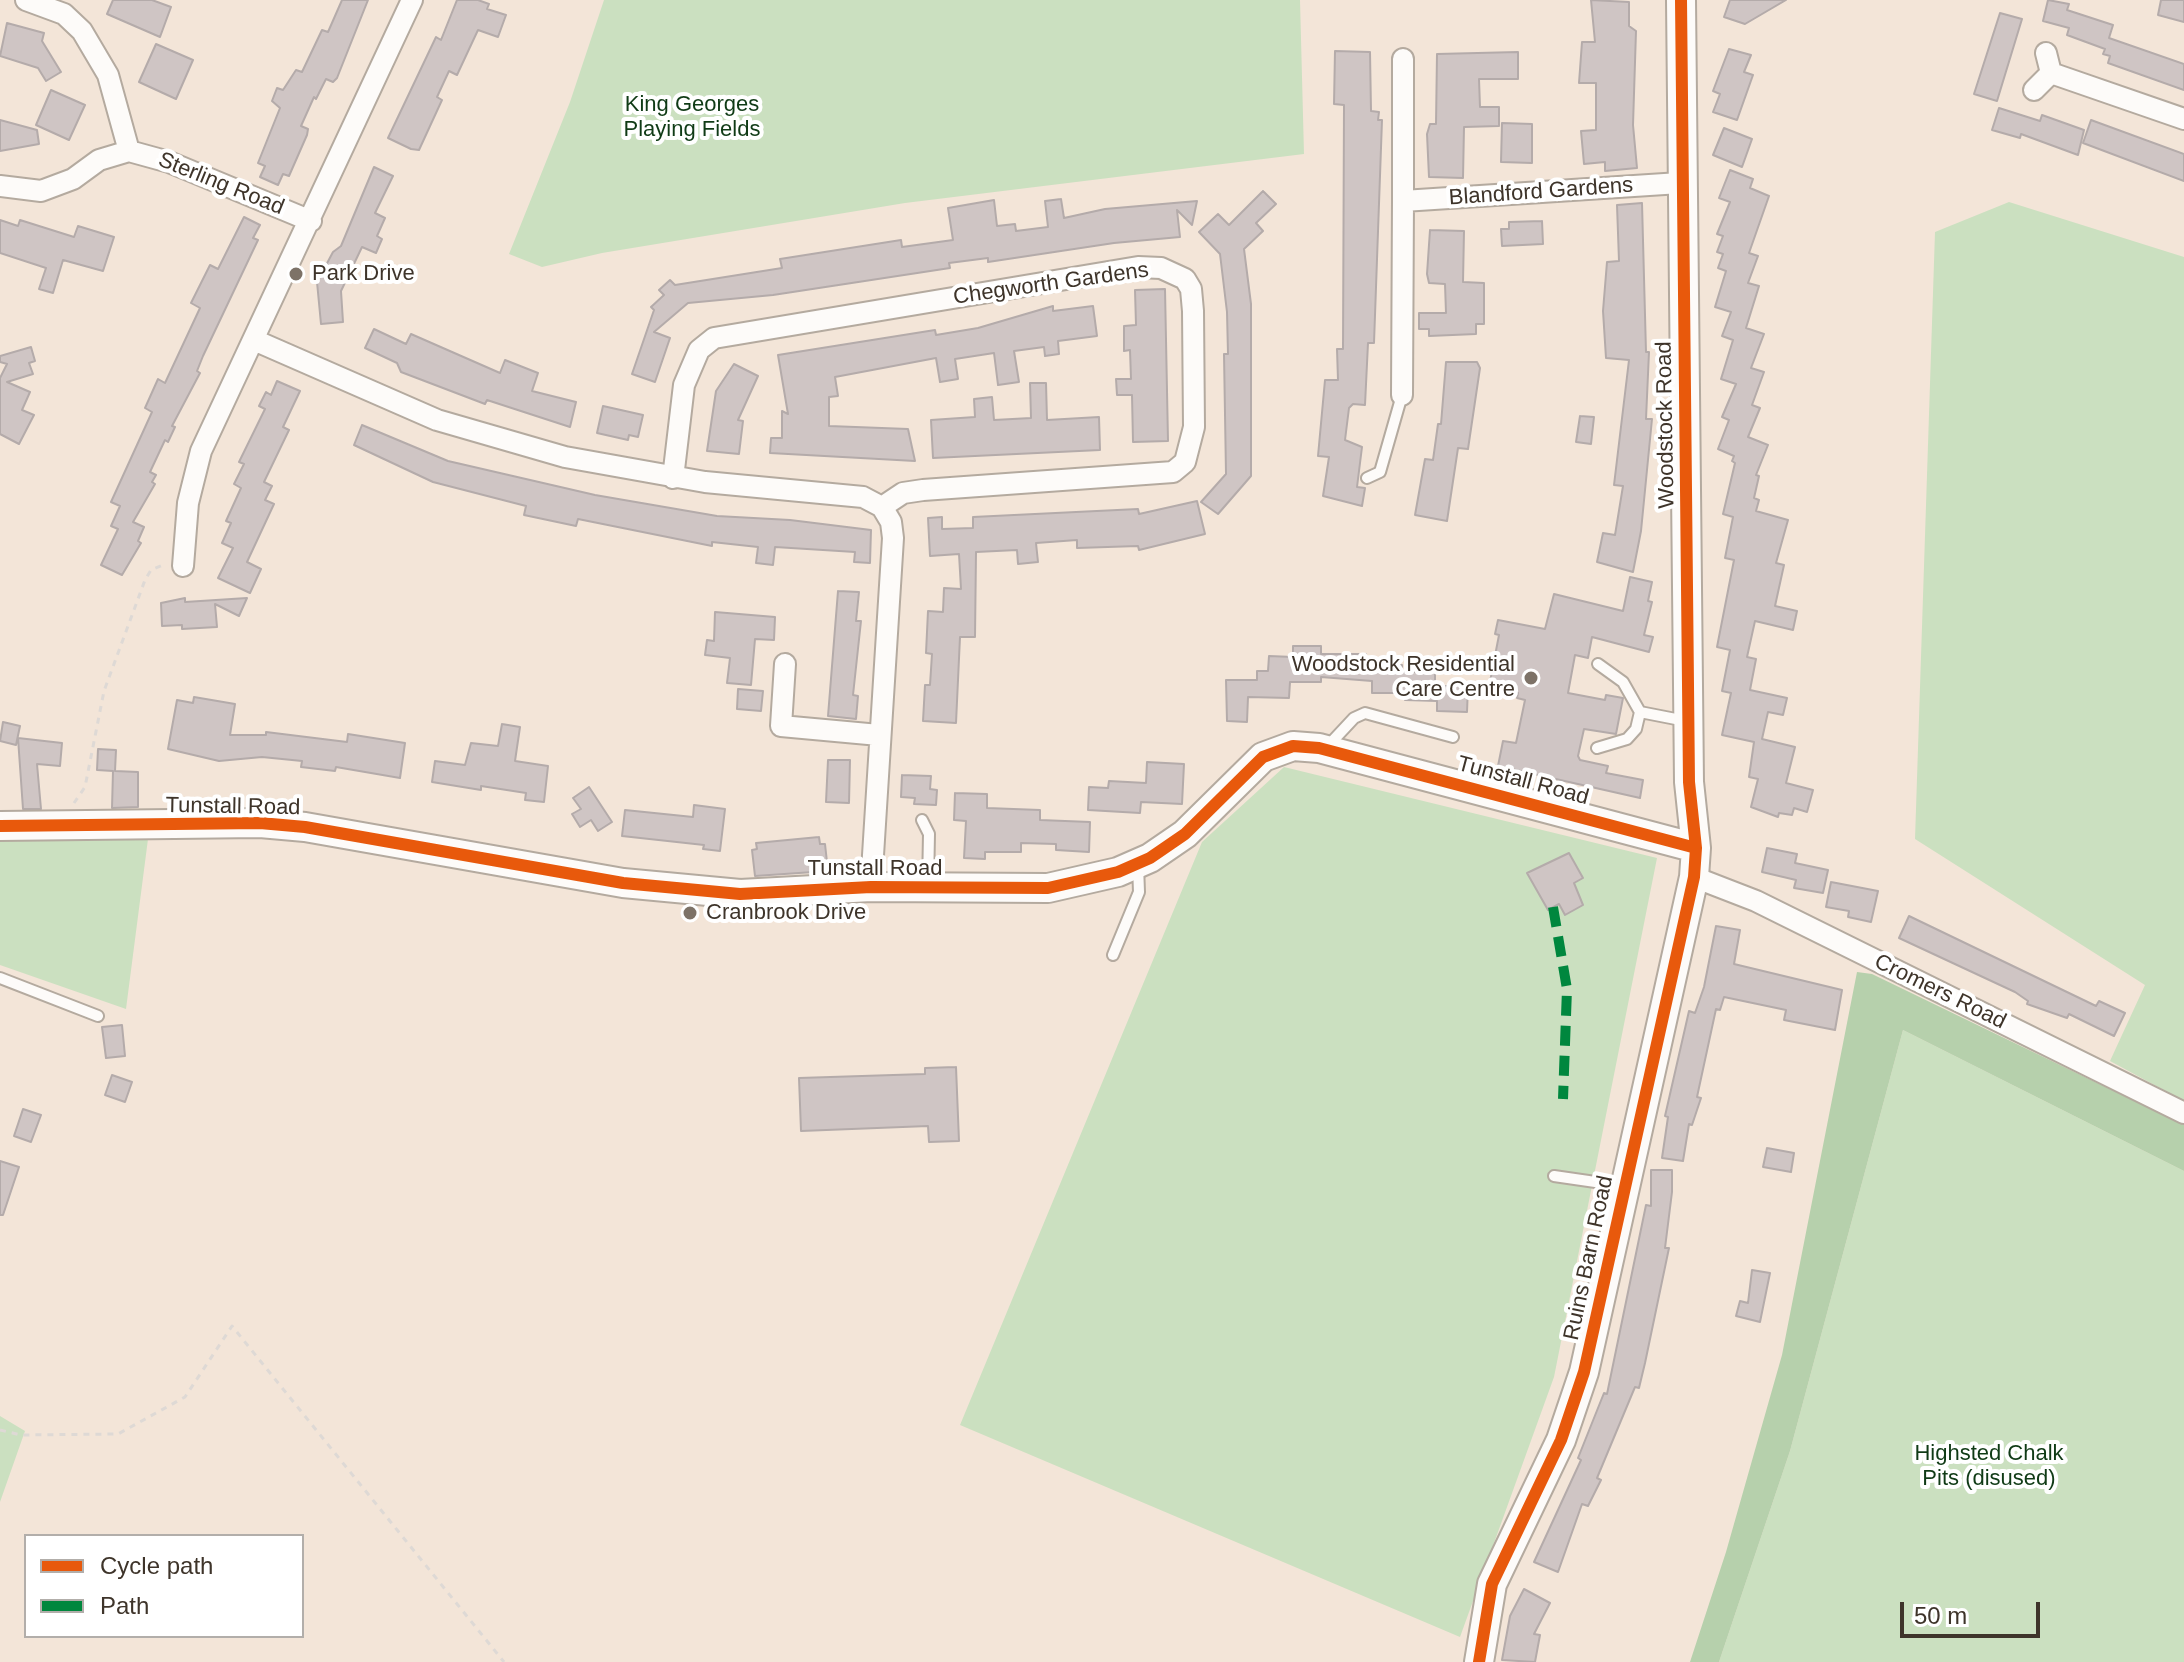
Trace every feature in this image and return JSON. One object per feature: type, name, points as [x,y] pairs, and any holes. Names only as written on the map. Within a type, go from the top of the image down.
[{"type":"street","name":"Sterling Road","points":[[26,0],[64,14],[82,31],[108,75],[129,151]]},
{"type":"street","points":[[183,566],[188,503],[201,451],[412,0]]},
{"type":"street","name":"Woodstock Road","points":[[1681,0],[1680,183],[1687,451],[1689,782],[1696,848]]},
{"type":"street","points":[[1402,395],[1403,59]]},
{"type":"street","points":[[2034,90],[2048,63],[2184,119]]},
{"type":"street","name":"Sterling Road","points":[[0,186],[41,191],[73,179],[99,160],[129,151],[169,162],[311,221]]},
{"type":"street","name":"Blandford Gardens","points":[[1403,201],[1680,183]]},
{"type":"street","name":"Chegworth Gardens","points":[[673,478],[684,385],[699,350],[714,338],[1138,267],[1161,268],[1185,279],[1191,289],[1193,311],[1194,427],[1185,462],[1173,472],[923,490],[903,493],[882,507]]},
{"type":"street","points":[[254,340],[383,398],[477,433],[565,457],[673,478],[863,497],[882,507],[891,522],[893,538],[871,887]]},
{"type":"street","points":[[785,664],[781,726],[879,735]]},
{"type":"street","name":"Tunstall Road","points":[[0,826],[260,823],[305,827],[638,885],[740,894],[871,887],[1048,888],[1089,881],[1138,863],[1185,834],[1263,757],[1293,746],[1325,749],[1696,848]]},
{"type":"street","name":"Ruins Barn Road","points":[[1479,1662],[1492,1584],[1561,1440],[1584,1372],[1694,877],[1696,848]]},
{"type":"street","name":"Cromers Road","points":[[1694,877],[1756,901],[2184,1113]]},
{"type":"lane","points":[[1367,478],[1380,472],[1402,395]]},
{"type":"lane","points":[[1597,748],[1627,739],[1636,729],[1640,712],[1623,682],[1598,664]]},
{"type":"lane","points":[[1640,712],[1688,722]]},
{"type":"lane","points":[[1325,749],[1354,718],[1365,713],[1453,737]]},
{"type":"lane","points":[[922,820],[929,834],[927,888]]},
{"type":"lane","points":[[1113,955],[1139,892],[1138,863]]},
{"type":"lane","points":[[0,978],[98,1016]]},
{"type":"lane","points":[[1554,1176],[1625,1186]]},
{"type":"path","points":[[57,827],[85,787],[104,691],[145,580],[151,570],[162,565],[183,566]]},
{"type":"path","points":[[0,1430],[21,1435],[118,1434],[185,1397],[232,1326],[504,1662]]},
{"type":"green space","name":"King Georges Playing Fields","points":[[604,0],[1300,0],[1304,154],[905,203],[602,253],[542,267],[509,254],[570,102]]},
{"type":"green space","points":[[2009,202],[2184,257],[2184,1101],[2110,1061],[2145,985],[1915,839],[1935,232]]},
{"type":"green space","points":[[1284,767],[1657,858],[1554,1377],[1460,1637],[960,1425],[1202,842]]},
{"type":"green space","points":[[0,836],[148,839],[126,1009],[0,965]]},
{"type":"green space","points":[[1857,972],[1872,974],[2184,1125],[2184,1171],[1903,1030],[1790,1451],[1719,1662],[1690,1662],[1726,1552],[1782,1355]]},
{"type":"green space","name":"Highsted Chalk Pits (disused)","points":[[1903,1030],[2184,1171],[2184,1662],[1719,1662],[1790,1451]]},
{"type":"green space","points":[[0,1416],[25,1431],[0,1502]]},
{"type":"building","points":[[113,0],[152,0],[171,7],[160,37],[107,14]]},
{"type":"building","points":[[342,0],[368,0],[337,78],[333,82],[326,79],[316,99],[314,97],[301,126],[308,129],[307,135],[289,176],[283,174],[278,185],[260,177],[265,166],[258,163],[280,108],[272,101],[277,88],[283,90],[296,70],[302,72],[322,30],[328,32]]},
{"type":"building","points":[[457,0],[478,0],[489,4],[487,9],[506,15],[498,37],[478,30],[457,75],[449,71],[437,97],[442,100],[419,150],[411,149],[388,138],[436,37],[441,40]]},
{"type":"building","points":[[1591,0],[1629,2],[1629,26],[1636,31],[1633,125],[1637,168],[1605,171],[1605,162],[1584,164],[1581,131],[1596,130],[1596,83],[1579,83],[1582,42],[1595,42]]},
{"type":"building","points":[[1730,0],[1786,0],[1745,24],[1724,17]]},
{"type":"building","points":[[2048,0],[2069,4],[2067,10],[2113,25],[2109,38],[2184,64],[2184,90],[2108,63],[2110,56],[2103,54],[2105,49],[2067,35],[2069,28],[2043,21]]},
{"type":"building","points":[[2161,0],[2184,0],[2184,22],[2158,15]]},
{"type":"building","points":[[2000,13],[2022,19],[1997,101],[1974,94]]},
{"type":"building","points":[[7,23],[44,33],[42,41],[61,72],[46,81],[38,68],[0,56]]},
{"type":"building","points":[[156,44],[193,60],[176,99],[139,82]]},
{"type":"building","points":[[1729,49],[1751,55],[1744,72],[1753,75],[1737,120],[1713,112],[1720,94],[1713,91]]},
{"type":"building","points":[[1335,51],[1370,52],[1371,111],[1379,112],[1378,120],[1382,120],[1374,343],[1368,343],[1365,405],[1353,404],[1349,408],[1345,440],[1362,447],[1357,487],[1365,488],[1362,506],[1323,496],[1329,457],[1318,456],[1325,380],[1338,380],[1337,349],[1343,349],[1344,105],[1334,104]]},
{"type":"building","points":[[1518,52],[1518,79],[1479,79],[1480,107],[1499,107],[1499,126],[1464,127],[1463,178],[1429,177],[1427,134],[1430,124],[1436,124],[1437,54]]},
{"type":"building","points":[[51,90],[85,105],[69,140],[36,125]]},
{"type":"building","points":[[1999,108],[2040,121],[2042,115],[2084,130],[2078,155],[2021,134],[2020,138],[1992,130]]},
{"type":"building","points":[[0,120],[37,130],[39,144],[0,151]]},
{"type":"building","points":[[2091,120],[2184,154],[2184,181],[2083,143]]},
{"type":"building","points":[[1502,123],[1532,124],[1532,163],[1501,162]]},
{"type":"building","points":[[1724,128],[1752,139],[1742,167],[1713,155]]},
{"type":"building","points":[[374,167],[393,176],[375,213],[385,218],[377,236],[382,239],[376,253],[362,247],[341,291],[343,322],[321,324],[317,282],[333,252],[341,246]]},
{"type":"building","points":[[1730,170],[1753,179],[1750,188],[1769,196],[1749,253],[1758,256],[1748,283],[1759,286],[1746,328],[1764,334],[1751,368],[1764,372],[1752,405],[1760,408],[1748,437],[1768,445],[1756,475],[1759,476],[1754,498],[1759,500],[1756,511],[1788,520],[1776,563],[1784,565],[1775,606],[1797,611],[1793,630],[1755,621],[1747,657],[1756,659],[1750,690],[1787,698],[1783,715],[1768,712],[1762,739],[1795,747],[1786,783],[1813,790],[1807,812],[1794,808],[1792,815],[1779,813],[1778,817],[1751,807],[1758,779],[1749,777],[1754,742],[1722,735],[1731,693],[1722,691],[1730,650],[1717,647],[1734,560],[1725,558],[1733,517],[1723,514],[1735,463],[1732,461],[1734,456],[1718,449],[1729,420],[1722,417],[1736,384],[1721,379],[1733,340],[1722,336],[1731,312],[1715,307],[1726,271],[1718,268],[1723,254],[1717,252],[1723,236],[1717,234],[1730,202],[1719,198]]},
{"type":"building","points":[[1263,191],[1276,204],[1256,223],[1263,231],[1244,249],[1251,304],[1251,476],[1218,514],[1201,502],[1226,474],[1224,354],[1228,354],[1227,312],[1220,254],[1199,232],[1218,214],[1229,225]]},
{"type":"building","points":[[1061,199],[1064,218],[1105,209],[1197,201],[1192,225],[1177,210],[1180,237],[1114,243],[988,262],[988,258],[949,263],[950,268],[773,295],[688,303],[654,332],[670,338],[655,382],[632,374],[654,310],[651,307],[664,295],[659,290],[670,280],[675,285],[782,268],[780,259],[901,240],[902,247],[953,240],[948,208],[994,200],[997,226],[1015,224],[1016,231],[1048,227],[1045,201]]},
{"type":"building","points":[[1642,203],[1646,352],[1649,352],[1646,419],[1652,419],[1641,531],[1633,572],[1597,562],[1603,533],[1615,535],[1623,486],[1614,485],[1629,360],[1606,358],[1603,311],[1607,262],[1619,261],[1617,205]]},
{"type":"building","points":[[244,217],[260,225],[253,238],[258,240],[203,356],[197,371],[200,373],[172,426],[175,427],[168,442],[165,440],[150,472],[156,475],[152,482],[155,484],[133,522],[144,527],[138,541],[141,543],[122,575],[101,565],[118,529],[111,526],[120,506],[111,502],[152,412],[145,408],[158,379],[165,383],[200,308],[191,303],[210,265],[218,269]]},
{"type":"building","points":[[0,220],[18,226],[20,220],[74,237],[78,226],[114,237],[103,271],[63,260],[53,293],[39,289],[46,268],[0,253]]},
{"type":"building","points":[[1542,221],[1543,244],[1502,246],[1501,229],[1509,229],[1509,222]]},
{"type":"building","points":[[1430,230],[1464,231],[1463,282],[1484,283],[1484,324],[1476,324],[1476,334],[1429,336],[1429,329],[1419,329],[1419,313],[1446,313],[1445,284],[1429,283],[1427,274]]},
{"type":"building","points":[[1165,289],[1168,441],[1133,442],[1132,395],[1117,395],[1116,379],[1131,379],[1130,350],[1124,351],[1124,326],[1136,325],[1135,290]]},
{"type":"building","points":[[1053,306],[1053,311],[1093,306],[1097,336],[1058,341],[1059,354],[1045,356],[1044,347],[1014,351],[1019,382],[998,385],[994,353],[955,359],[958,379],[940,382],[936,358],[835,377],[838,396],[829,397],[829,426],[908,429],[915,461],[770,453],[771,438],[782,438],[782,411],[788,414],[778,355],[935,330],[936,335],[978,328]]},
{"type":"building","points":[[374,329],[406,344],[411,334],[500,373],[505,360],[538,373],[532,391],[576,402],[570,427],[487,400],[485,404],[401,372],[397,363],[365,348]]},
{"type":"building","points":[[31,347],[35,361],[29,363],[33,374],[7,382],[30,392],[22,410],[34,415],[19,444],[0,434],[0,378],[7,364],[0,362],[0,356]]},
{"type":"building","points":[[1446,362],[1477,362],[1480,368],[1468,449],[1458,448],[1447,521],[1415,515],[1425,459],[1433,460],[1438,424],[1441,424]]},
{"type":"building","points":[[734,364],[758,376],[738,420],[743,421],[739,454],[707,451],[716,391]]},
{"type":"building","points":[[277,381],[300,391],[283,427],[289,430],[264,482],[272,486],[265,500],[274,504],[247,562],[261,569],[250,593],[218,578],[233,548],[222,543],[231,523],[226,521],[241,488],[234,484],[244,464],[239,462],[265,409],[259,406],[266,392],[271,395]]},
{"type":"building","points":[[1030,383],[1046,383],[1047,420],[1099,417],[1100,450],[933,458],[931,420],[975,417],[974,399],[992,397],[994,420],[1031,418]]},
{"type":"building","points":[[603,406],[643,415],[638,437],[629,435],[628,440],[597,433]]},
{"type":"building","points":[[1580,416],[1594,417],[1591,444],[1576,442]]},
{"type":"building","points":[[362,425],[448,461],[595,495],[717,516],[790,520],[871,530],[870,563],[854,562],[855,552],[775,547],[773,565],[756,563],[758,547],[712,542],[712,546],[578,519],[576,526],[524,515],[526,506],[433,482],[354,445]]},
{"type":"building","points":[[1197,501],[1205,534],[1139,550],[1138,546],[1077,548],[1077,540],[1036,543],[1038,562],[1018,564],[1017,550],[976,552],[975,637],[960,637],[956,723],[923,721],[925,685],[930,685],[932,654],[926,653],[928,611],[943,612],[944,588],[961,589],[959,554],[930,556],[928,518],[942,517],[942,529],[973,528],[973,517],[1138,509],[1139,514]]},
{"type":"building","points":[[1630,577],[1652,582],[1648,601],[1652,602],[1644,635],[1653,637],[1649,652],[1592,637],[1588,658],[1575,655],[1568,693],[1605,700],[1606,695],[1623,698],[1616,734],[1584,729],[1578,756],[1580,760],[1608,766],[1606,773],[1643,780],[1640,798],[1498,766],[1503,741],[1516,743],[1525,700],[1517,698],[1518,693],[1489,687],[1499,635],[1495,634],[1498,620],[1545,629],[1554,594],[1623,611]]},
{"type":"building","points":[[838,591],[859,592],[856,621],[861,621],[853,695],[858,696],[856,719],[828,716]]},
{"type":"building","points":[[185,598],[185,602],[247,598],[239,616],[215,604],[217,627],[182,629],[182,625],[162,626],[161,603]]},
{"type":"building","points":[[715,612],[775,617],[774,640],[755,639],[751,685],[727,683],[730,658],[705,655],[707,640],[714,641]]},
{"type":"building","points":[[1293,646],[1321,646],[1321,654],[1366,654],[1366,664],[1402,665],[1402,672],[1435,672],[1435,686],[1468,686],[1467,712],[1437,711],[1437,701],[1405,700],[1405,693],[1372,693],[1372,681],[1321,677],[1321,682],[1290,682],[1289,698],[1248,697],[1247,722],[1227,721],[1226,680],[1257,680],[1257,671],[1268,671],[1269,656],[1293,657]]},
{"type":"building","points":[[738,689],[763,691],[761,711],[737,709]]},
{"type":"building","points":[[194,697],[235,704],[230,735],[266,735],[266,732],[347,742],[348,734],[405,743],[400,778],[336,767],[335,771],[301,767],[302,761],[262,757],[219,761],[168,749],[177,700],[193,703]]},
{"type":"building","points":[[3,722],[20,726],[16,745],[0,741]]},
{"type":"building","points":[[502,724],[520,727],[515,761],[548,766],[544,802],[525,800],[526,793],[432,782],[435,761],[465,765],[471,743],[498,746]]},
{"type":"building","points":[[18,738],[62,743],[60,766],[37,764],[41,809],[23,809]]},
{"type":"building","points":[[98,749],[116,750],[115,771],[138,772],[138,807],[112,808],[113,771],[97,770]]},
{"type":"building","points":[[828,760],[850,760],[849,803],[826,802]]},
{"type":"building","points":[[1147,762],[1184,764],[1182,804],[1141,802],[1140,813],[1088,810],[1089,787],[1108,788],[1109,781],[1146,783]]},
{"type":"building","points":[[902,775],[931,776],[930,789],[937,790],[936,805],[914,804],[915,798],[901,797]]},
{"type":"building","points":[[589,787],[612,822],[598,831],[591,820],[580,827],[572,814],[581,809],[573,798]]},
{"type":"building","points":[[955,793],[987,794],[987,808],[1040,810],[1040,820],[1090,822],[1089,852],[1056,850],[1056,844],[1021,843],[1021,852],[985,852],[985,859],[964,858],[966,821],[954,820]]},
{"type":"building","points":[[694,805],[725,809],[720,851],[703,849],[704,845],[622,836],[625,810],[693,817]]},
{"type":"building","points":[[819,837],[820,844],[825,844],[828,871],[755,876],[752,850],[757,849],[756,843]]},
{"type":"building","points":[[1767,848],[1797,854],[1795,863],[1828,870],[1823,893],[1794,888],[1796,880],[1762,872]]},
{"type":"building","points":[[1569,853],[1583,878],[1574,883],[1583,905],[1565,915],[1559,904],[1548,910],[1527,873]]},
{"type":"building","points":[[1831,882],[1878,891],[1871,922],[1848,917],[1849,911],[1826,907]]},
{"type":"building","points":[[1909,916],[2096,1006],[2099,1001],[2125,1013],[2114,1036],[2069,1014],[2067,1018],[2027,1004],[2028,1001],[2015,992],[1899,938]]},
{"type":"building","points":[[1716,926],[1740,930],[1734,964],[1842,990],[1835,1030],[1784,1020],[1786,1010],[1724,997],[1720,1010],[1716,1009],[1697,1097],[1701,1098],[1692,1125],[1689,1124],[1683,1161],[1662,1158],[1668,1117],[1665,1116],[1689,1011],[1695,1013],[1704,987]]},
{"type":"building","points":[[122,1025],[125,1056],[106,1058],[102,1027]]},
{"type":"building","points":[[956,1067],[959,1141],[929,1142],[928,1126],[801,1131],[799,1078],[925,1074],[925,1068]]},
{"type":"building","points":[[112,1075],[132,1082],[125,1102],[105,1095]]},
{"type":"building","points":[[23,1109],[41,1115],[31,1142],[14,1136]]},
{"type":"building","points":[[1767,1148],[1794,1153],[1791,1172],[1763,1167]]},
{"type":"building","points":[[0,1161],[19,1167],[3,1215],[0,1215]]},
{"type":"building","points":[[1651,1170],[1672,1170],[1672,1192],[1665,1248],[1669,1248],[1645,1363],[1639,1388],[1635,1387],[1597,1478],[1601,1480],[1588,1506],[1582,1504],[1558,1572],[1534,1562],[1581,1460],[1578,1458],[1604,1393],[1607,1394],[1646,1205],[1651,1206]]},
{"type":"building","points":[[1752,1270],[1770,1273],[1760,1322],[1736,1316],[1740,1301],[1748,1303]]},
{"type":"building","points":[[1524,1589],[1550,1603],[1534,1634],[1540,1635],[1535,1662],[1502,1660],[1510,1616]]},
{"type":"marked path","points":[[1553,907],[1567,989],[1563,1099]]},
{"type":"cycle path","points":[[1479,1662],[1492,1584],[1561,1440],[1584,1372],[1694,877],[1696,848],[1689,782],[1681,0]]},
{"type":"cycle path","points":[[0,826],[260,823],[305,827],[623,883],[740,894],[871,887],[1048,888],[1118,872],[1150,858],[1185,834],[1263,757],[1293,746],[1319,748],[1696,848]]},
{"type":"place","name":"Park Drive","points":[[296,274]]},
{"type":"place","name":"Woodstock Residential Care Centre","points":[[1531,678]]},
{"type":"place","name":"Cranbrook Drive","points":[[690,913]]}]
